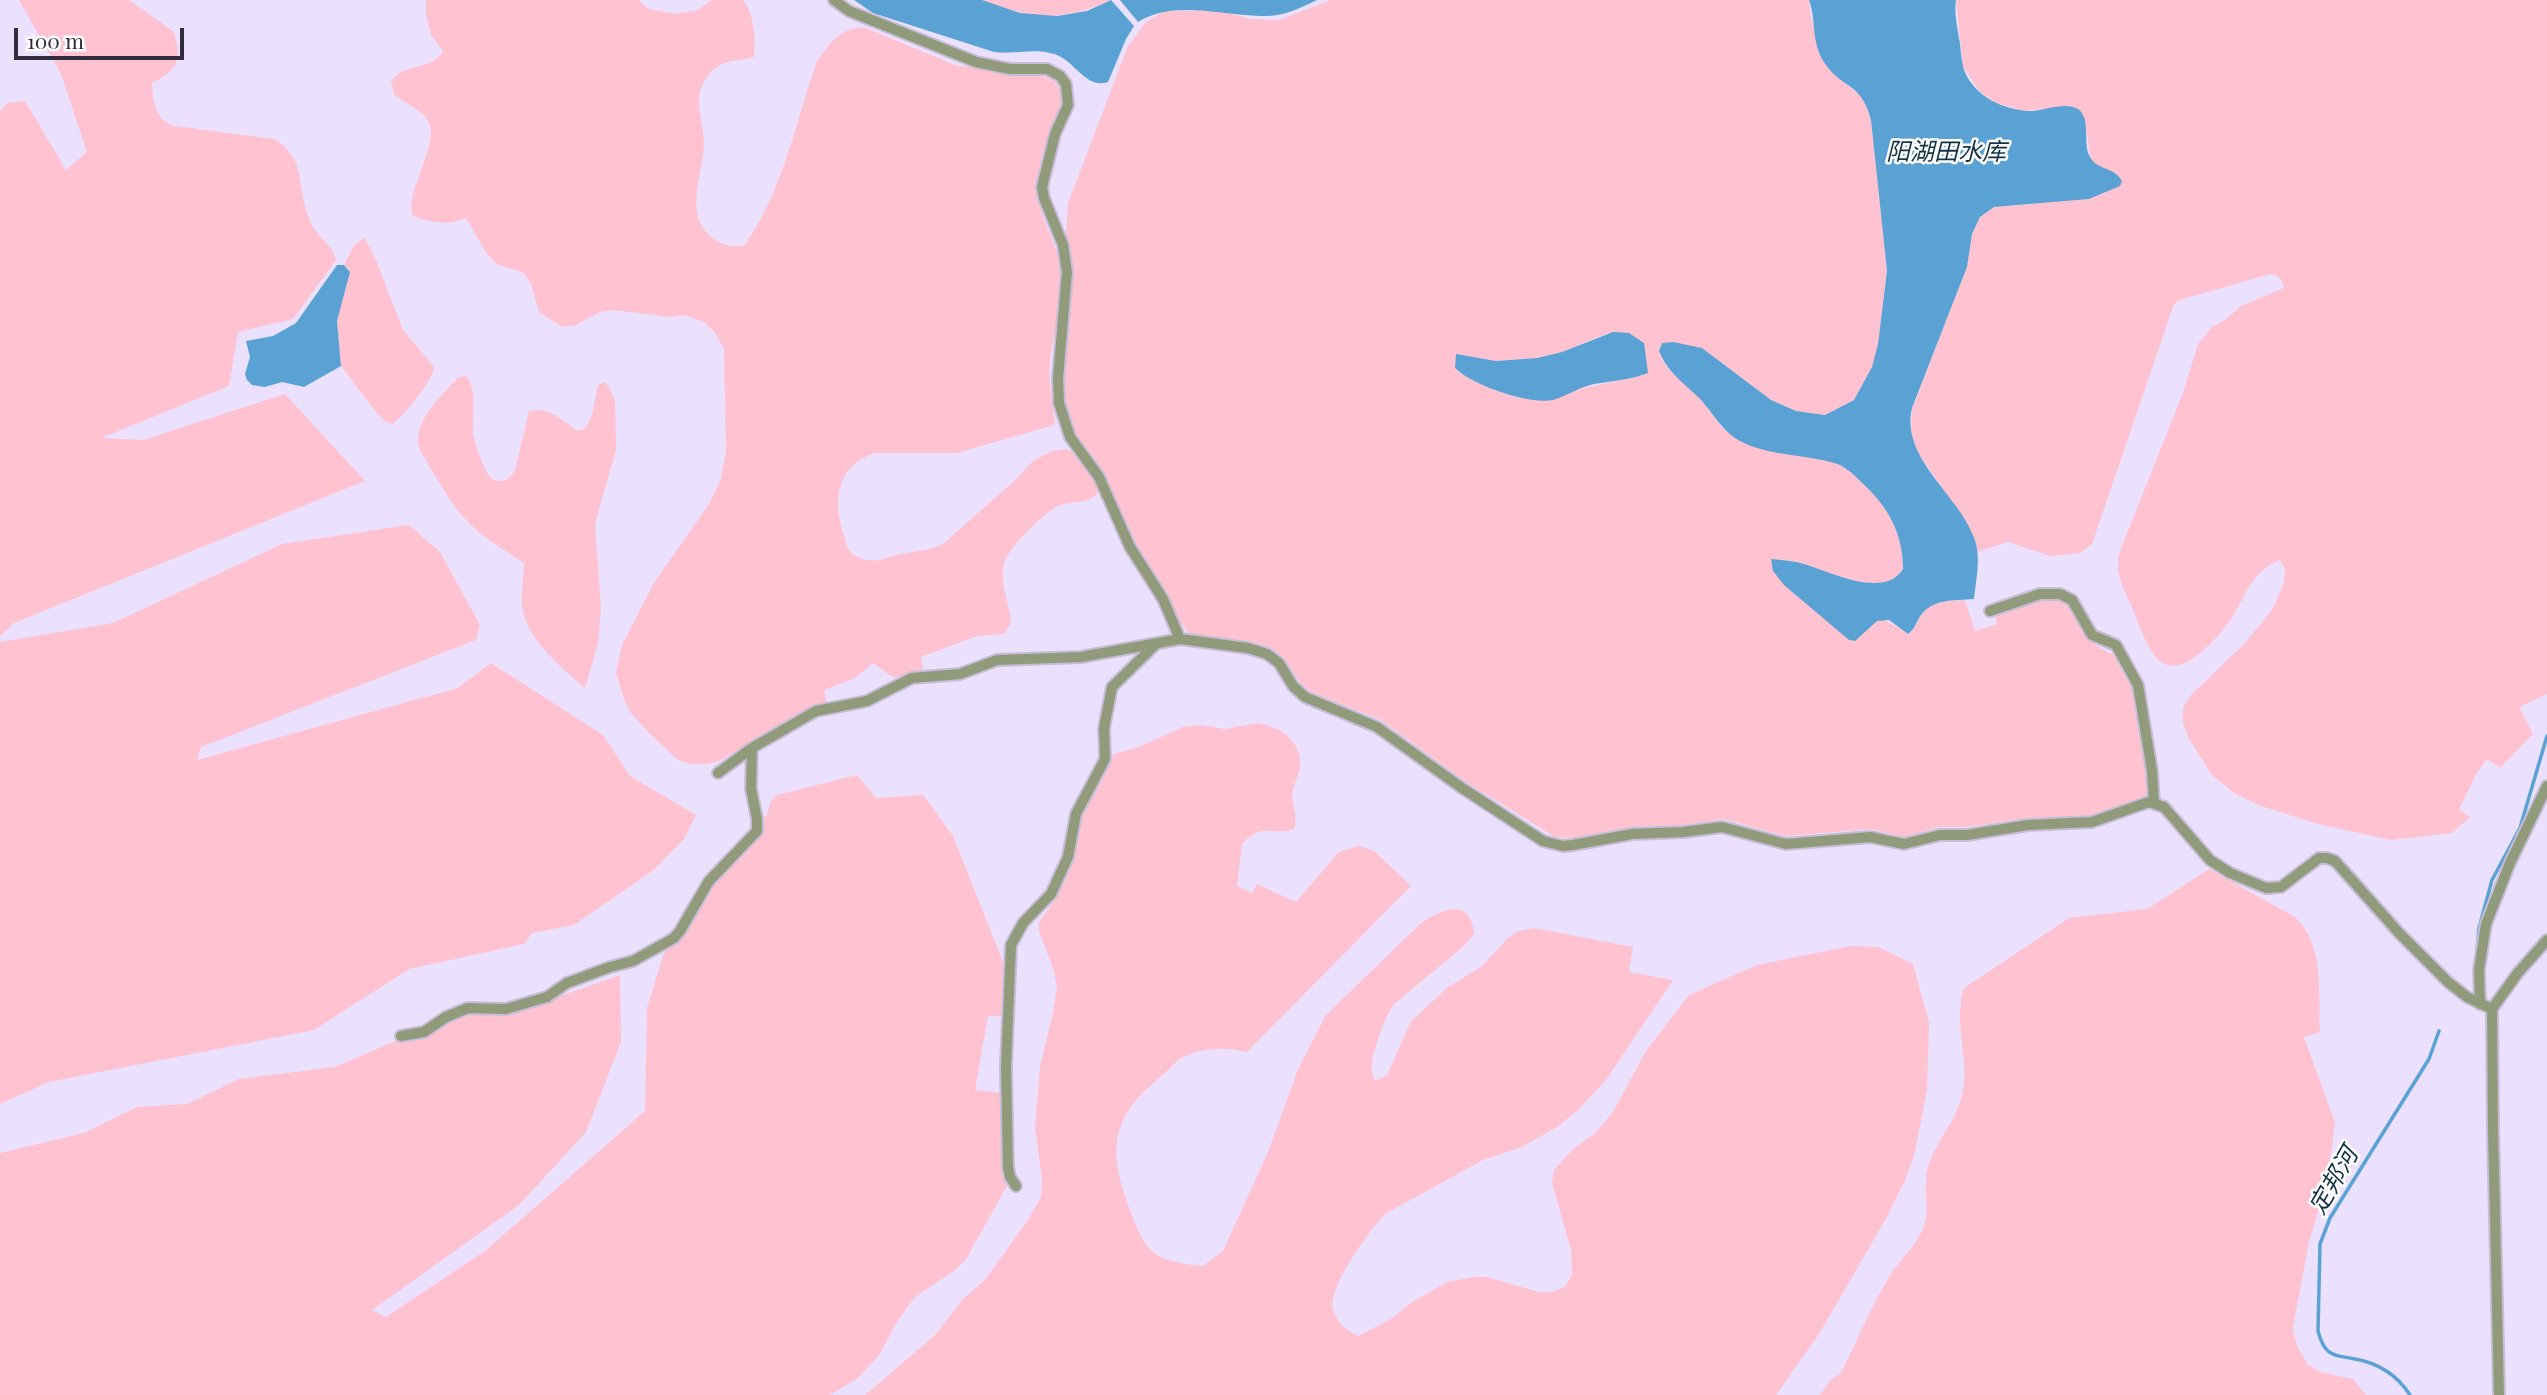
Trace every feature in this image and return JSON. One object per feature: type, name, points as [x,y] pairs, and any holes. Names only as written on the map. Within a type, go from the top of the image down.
[{"type":"street","points":[[834,0],[849,11],[961,58],[1010,69],[1047,69],[1060,76],[1066,85],[1068,105],[1055,134],[1042,187],[1063,244],[1067,272],[1058,378],[1059,403],[1070,437],[1099,477],[1130,547],[1163,599],[1180,639]]},
{"type":"street","points":[[1990,611],[2040,594],[2060,594],[2072,600],[2092,635],[2116,645],[2140,690],[2154,803]]},
{"type":"street","points":[[718,773],[752,748],[816,711],[867,701],[912,678],[960,674],[996,660],[1081,657],[1180,639],[1248,648],[1267,654],[1279,663],[1293,686],[1305,697],[1377,727],[1462,788],[1544,841],[1553,844],[1573,845],[1632,834],[1722,827],[1786,844],[1870,837],[1904,844],[1940,835],[1967,835],[2028,825],[2092,822],[2144,803],[2154,803],[2164,807],[2210,860],[2230,873],[2266,888],[2284,885],[2316,860],[2331,859],[2448,982],[2492,1009]]},
{"type":"street","points":[[1016,1186],[1008,1167],[1006,1067],[1011,945],[1023,923],[1051,894],[1068,857],[1076,814],[1105,759],[1104,728],[1112,687],[1159,642]]},
{"type":"street","points":[[401,1036],[424,1032],[446,1017],[468,1008],[506,1009],[547,996],[566,983],[633,961],[674,938],[709,881],[757,831],[751,789],[752,748]]},
{"type":"street","points":[[2480,1004],[2479,969],[2486,924],[2510,863],[2547,786]]},
{"type":"street","points":[[2499,1395],[2492,1009],[2517,974],[2547,940]]},
{"type":"shaded area","points":[[19,0],[129,0],[174,32],[178,50],[176,63],[173,69],[152,83],[154,103],[159,115],[175,126],[274,139],[281,144],[296,163],[311,223],[332,250],[336,260],[293,319],[238,332],[229,386],[101,438],[143,440],[285,394],[365,481],[14,623],[0,636],[0,111],[8,103],[25,101],[66,170],[87,152],[61,74]]},
{"type":"shaded area","points":[[426,0],[638,0],[649,9],[676,14],[698,10],[712,0],[743,0],[750,12],[753,27],[754,57],[728,62],[712,71],[702,85],[699,102],[704,144],[697,195],[699,219],[704,230],[714,239],[732,246],[744,246],[769,203],[817,61],[831,42],[843,33],[866,28],[955,65],[1047,77],[1056,83],[1060,91],[1060,110],[1042,155],[1038,190],[1042,212],[1058,255],[1063,278],[1062,302],[1050,369],[1055,425],[957,453],[875,453],[863,458],[846,474],[839,495],[840,519],[850,551],[866,560],[878,560],[943,544],[1033,461],[1052,451],[1071,451],[1099,490],[1087,500],[1054,508],[1012,548],[1003,570],[1011,623],[1004,634],[977,636],[921,657],[923,670],[894,678],[873,663],[855,678],[824,690],[827,702],[771,729],[718,762],[691,764],[678,760],[648,732],[630,712],[616,673],[622,645],[654,583],[709,504],[721,479],[726,451],[724,349],[714,331],[704,322],[685,315],[671,317],[613,310],[600,312],[576,325],[562,327],[539,312],[531,284],[524,273],[497,264],[487,254],[466,218],[439,222],[412,215],[411,204],[427,153],[431,130],[421,113],[394,94],[391,81],[403,71],[432,61],[443,51],[431,35]]},
{"type":"shaded area","points":[[982,0],[1112,0],[1077,12],[1047,16],[1017,12]]},
{"type":"shaded area","points":[[1331,0],[1809,0],[1811,18],[1831,71],[1863,98],[1871,120],[1887,271],[1873,367],[1854,400],[1825,415],[1796,411],[1771,400],[1702,348],[1661,358],[1700,398],[1723,429],[1837,464],[1847,469],[1879,499],[1892,519],[1901,543],[1903,569],[1894,578],[1883,582],[1856,581],[1805,564],[1772,559],[1849,640],[1855,641],[1873,623],[1883,619],[1909,634],[1926,609],[1942,602],[1965,600],[1975,631],[1997,624],[1994,612],[2025,601],[2045,598],[2064,603],[2093,642],[2116,657],[2126,671],[2136,704],[2149,795],[2091,815],[2027,818],[1966,827],[1939,827],[1904,837],[1870,829],[1786,836],[1723,819],[1682,825],[1631,827],[1573,838],[1555,837],[1466,782],[1381,720],[1309,691],[1284,658],[1270,647],[1250,641],[1190,635],[1149,571],[1110,487],[1071,430],[1061,379],[1070,266],[1066,232],[1068,203],[1128,46],[1145,23],[1164,11],[1218,10],[1251,19],[1279,20]],"holes":[[[1608,333],[1648,373],[1543,396],[1520,398],[1489,387],[1460,372],[1456,354],[1496,361],[1537,358],[1562,352]]]},
{"type":"shaded area","points":[[1956,0],[2547,0],[2547,694],[2519,707],[2533,734],[2500,768],[2487,759],[2459,809],[2470,817],[2452,833],[2391,840],[2318,824],[2261,806],[2234,793],[2211,774],[2188,737],[2183,723],[2183,708],[2190,696],[2244,644],[2272,610],[2284,583],[2285,569],[2280,560],[2257,576],[2233,616],[2212,642],[2192,659],[2172,666],[2158,659],[2148,645],[2120,577],[2118,563],[2122,546],[2183,393],[2198,344],[2212,327],[2241,306],[2284,288],[2278,276],[2270,274],[2174,304],[2092,544],[2080,553],[2050,556],[2008,542],[1977,552],[1969,527],[1916,450],[1911,434],[1912,409],[1967,267],[1972,234],[1980,217],[1994,207],[2032,204],[2103,168],[2093,161],[2086,130],[2070,106],[2025,111],[1996,103],[1980,92],[1963,67]]},
{"type":"shaded area","points":[[364,237],[376,260],[403,330],[434,367],[417,398],[392,424],[376,412],[341,366],[337,321],[349,269],[344,265],[353,247]]},
{"type":"shaded area","points":[[466,376],[472,388],[476,445],[487,473],[498,481],[508,478],[515,470],[529,411],[549,412],[577,431],[584,429],[590,420],[598,385],[604,382],[615,400],[616,450],[595,524],[601,608],[598,643],[585,688],[545,650],[529,627],[522,602],[524,563],[496,545],[462,516],[420,450],[419,430],[429,410],[459,377]]},
{"type":"shaded area","points":[[409,525],[440,552],[480,625],[476,640],[201,747],[197,760],[458,688],[491,663],[603,735],[630,776],[696,815],[684,839],[655,869],[574,925],[532,933],[524,944],[409,969],[314,1030],[49,1082],[0,1104],[0,642],[113,623],[282,544]]},
{"type":"shaded area","points":[[1258,723],[1282,732],[1289,737],[1298,751],[1300,768],[1292,795],[1295,824],[1294,829],[1287,831],[1256,833],[1242,844],[1237,886],[1252,893],[1257,884],[1296,902],[1339,852],[1359,846],[1374,851],[1411,886],[1247,1052],[1216,1049],[1199,1051],[1184,1057],[1133,1104],[1119,1131],[1116,1158],[1125,1197],[1145,1244],[1161,1257],[1203,1266],[1223,1251],[1268,1152],[1299,1067],[1326,1015],[1419,925],[1453,909],[1467,914],[1474,934],[1465,945],[1393,1005],[1383,1024],[1373,1056],[1371,1069],[1375,1081],[1387,1075],[1411,1021],[1447,988],[1482,966],[1516,932],[1534,928],[1633,947],[1629,972],[1673,980],[1606,1080],[1578,1110],[1557,1127],[1522,1147],[1483,1160],[1385,1214],[1343,1273],[1333,1299],[1333,1309],[1342,1326],[1358,1336],[1391,1319],[1412,1302],[1447,1282],[1487,1277],[1539,1292],[1552,1292],[1565,1287],[1572,1275],[1571,1250],[1552,1183],[1554,1170],[1573,1149],[1595,1133],[1613,1112],[1646,1051],[1689,995],[1757,965],[1851,946],[1878,947],[1913,964],[1929,1023],[1927,1090],[1914,1156],[1887,1217],[1819,1334],[1776,1395],[865,1395],[935,1335],[964,1298],[984,1281],[1026,1223],[1041,1197],[1042,1180],[1035,1127],[1040,1066],[1057,987],[1039,931],[1039,922],[1058,895],[1069,872],[1083,806],[1108,759],[1114,754],[1139,747],[1183,727],[1200,725],[1225,729]]},
{"type":"shaded area","points":[[857,775],[876,798],[923,795],[953,836],[1003,962],[1002,1016],[988,1016],[975,1090],[1001,1093],[1007,1186],[966,1259],[955,1270],[914,1298],[895,1325],[880,1354],[858,1378],[830,1395],[0,1395],[0,1153],[84,1133],[137,1107],[187,1104],[239,1079],[335,1067],[458,1014],[515,1012],[620,975],[621,1042],[586,1132],[519,1205],[372,1310],[386,1317],[485,1251],[645,1111],[647,1008],[665,950],[767,814],[771,801],[777,795]]},
{"type":"shaded area","points":[[2209,869],[2295,917],[2305,928],[2316,956],[2320,1032],[2304,1037],[2335,1123],[2328,1177],[2309,1242],[2293,1328],[2298,1348],[2308,1365],[2320,1372],[2353,1379],[2366,1395],[1820,1395],[1830,1381],[1841,1373],[1885,1284],[1923,1229],[1927,1170],[1933,1153],[1958,1107],[1964,1085],[1960,1015],[1964,988],[2069,918],[2147,909]]},
{"type":"water","points":[[854,0],[982,0],[1020,13],[1057,16],[1087,11],[1111,0],[1134,26],[1108,82],[1101,83],[1088,79],[1067,61],[1053,54],[1036,51],[994,52],[873,13]]},
{"type":"water","points":[[1120,0],[1317,0],[1276,15],[1181,10],[1152,15],[1138,22]]},
{"type":"water","name":"阳湖田水库","points":[[1809,0],[1956,0],[1963,66],[1975,87],[1991,100],[2010,108],[2035,111],[2067,106],[2078,109],[2086,124],[2087,150],[2092,160],[2119,176],[2122,181],[2120,186],[2089,199],[1994,207],[1980,217],[1972,234],[1967,267],[1912,408],[1911,426],[1915,444],[1923,460],[1957,508],[1975,540],[1978,562],[1974,599],[1945,601],[1932,606],[1921,615],[1908,634],[1889,620],[1877,621],[1855,641],[1849,640],[1784,585],[1773,571],[1771,559],[1800,563],[1856,581],[1883,582],[1894,578],[1903,569],[1900,543],[1892,520],[1870,490],[1842,466],[1751,446],[1733,436],[1670,370],[1659,351],[1662,343],[1673,342],[1702,348],[1771,400],[1796,411],[1825,415],[1854,400],[1872,367],[1878,344],[1887,271],[1871,120],[1857,92],[1832,73],[1821,57]]},
{"type":"water","points":[[337,265],[344,265],[350,272],[337,321],[341,366],[304,387],[282,382],[265,387],[252,385],[245,374],[250,357],[246,341],[273,336],[296,323]]},
{"type":"water","points":[[1613,332],[1629,333],[1644,343],[1648,373],[1589,385],[1553,400],[1543,401],[1516,397],[1487,387],[1455,368],[1456,354],[1496,361],[1537,358],[1562,352]]},
{"type":"waterway","name":"定邦河","points":[[2477,952],[2479,928],[2492,880],[2520,828],[2547,736]]},
{"type":"waterway","name":"定邦河","points":[[2410,1395],[2386,1371],[2363,1361],[2334,1354],[2323,1344],[2318,1331],[2320,1244],[2330,1218],[2429,1059],[2439,1031]]}]
